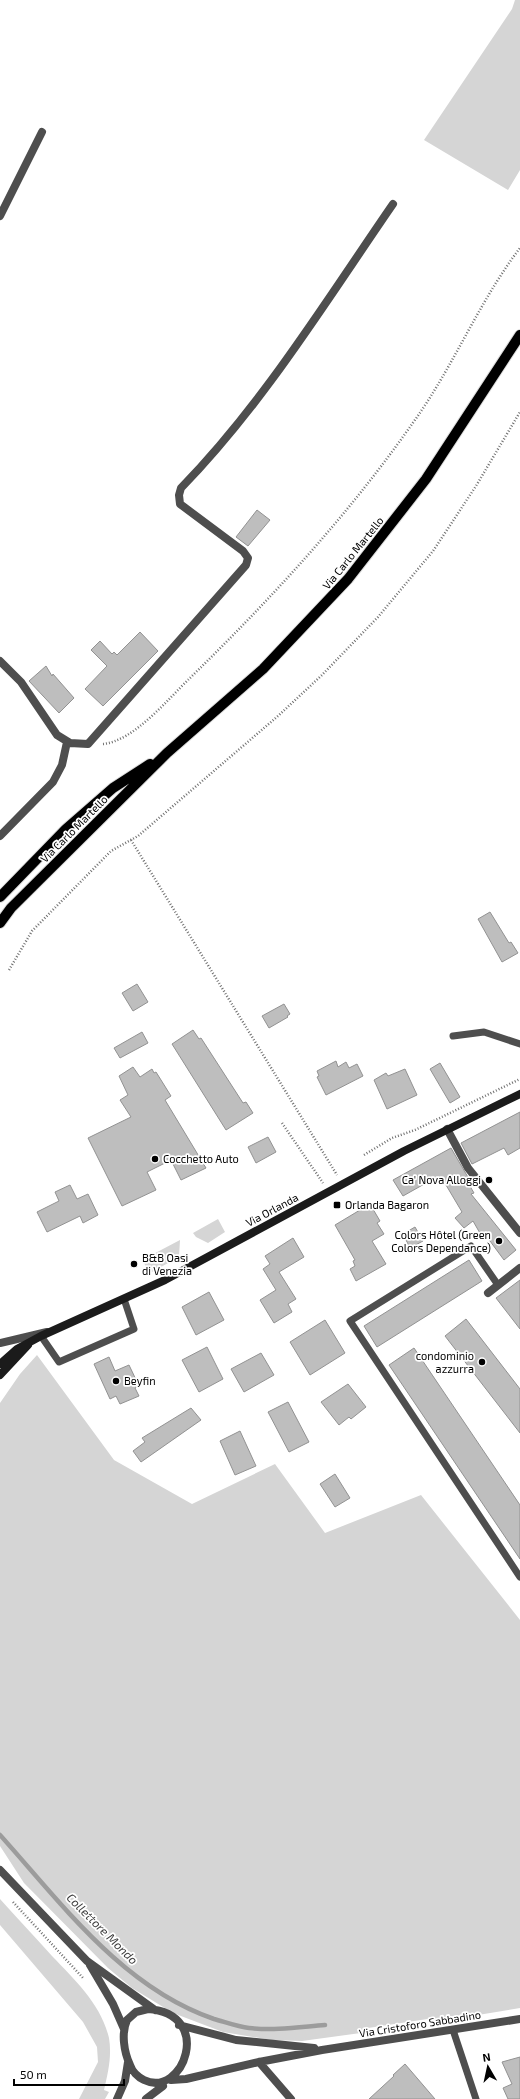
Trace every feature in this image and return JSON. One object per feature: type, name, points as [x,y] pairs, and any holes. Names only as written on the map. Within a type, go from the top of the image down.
[{"type":"main road","name":"Via Carlo Martello","points":[[0,923],[11,908],[167,753],[263,670],[348,579],[426,479],[520,335]]},
{"type":"main road","name":"Via Carlo Martello","points":[[0,897],[66,829],[112,788],[167,753]]},
{"type":"main road","name":"Via Orlanda","points":[[0,1364],[17,1348],[32,1340],[165,1280],[342,1184],[447,1129],[520,1094]]},
{"type":"main road","name":"Via Orlanda","points":[[0,1375],[32,1340]]},
{"type":"street","points":[[0,216],[42,132]]},
{"type":"street","points":[[0,661],[21,682],[57,735],[67,742],[88,744],[248,562],[248,558],[243,551],[180,504],[180,492],[265,389],[393,204]]},
{"type":"street","points":[[0,836],[54,782],[62,765],[67,742]]},
{"type":"street","points":[[447,1129],[468,1168],[520,1233]]},
{"type":"street","points":[[488,1293],[520,1269]]},
{"type":"street","points":[[0,1343],[50,1331]]},
{"type":"street","name":"Via Cristoforo Sabbadino","points":[[0,1870],[87,1961],[155,2010],[165,2013],[179,2024],[236,2040],[322,2050]]},
{"type":"street","name":"Via Cristoforo Sabbadino","points":[[87,1961],[113,2004],[124,2029],[128,2062],[137,2074],[147,2082],[157,2086],[167,2082],[322,2050],[520,2019]]},
{"type":"street","points":[[124,2029],[127,2020],[136,2012],[155,2010]]},
{"type":"street","points":[[146,2099],[167,2082],[183,2065],[188,2052],[185,2035],[179,2024]]},
{"type":"street","points":[[117,2099],[125,2081],[128,2062]]},
{"type":"street","points":[[259,2062],[291,2099]]},
{"type":"lane","points":[[453,1036],[484,1032],[520,1044]]},
{"type":"lane","points":[[498,1285],[471,1246],[350,1321],[520,1577]]},
{"type":"lane","points":[[41,1336],[59,1362],[134,1329],[124,1299]]},
{"type":"lane","points":[[453,2030],[476,2099]]},
{"type":"path","points":[[88,744],[109,744],[138,727],[237,632],[319,544],[418,416],[456,355],[490,292],[520,248]]},
{"type":"path","points":[[9,970],[32,931],[111,851],[130,840],[278,716],[322,675],[378,617],[433,551],[480,480],[520,412]]},
{"type":"path","points":[[130,840],[342,1184]]},
{"type":"path","points":[[364,1155],[392,1138],[415,1130],[520,1079]]},
{"type":"path","points":[[282,1124],[329,1191]]},
{"type":"path","points":[[11,1900],[85,1980]]},
{"type":"shaded area","points":[[515,0],[520,0],[520,170],[508,190],[424,140],[512,9]]},
{"type":"shaded area","points":[[218,1219],[225,1232],[208,1243],[196,1237],[193,1233]]},
{"type":"shaded area","points":[[180,1240],[179,1257],[150,1273],[142,1260]]},
{"type":"shaded area","points":[[37,1355],[114,1460],[192,1504],[275,1464],[325,1533],[421,1495],[520,1620],[520,2008],[435,2022],[434,2018],[368,2028],[368,2032],[302,2041],[272,2040],[223,2032],[173,2013],[132,1988],[108,1968],[24,1883],[0,1846],[0,1403],[20,1374]]},
{"type":"shaded area","points":[[0,1899],[86,1993],[100,2014],[110,2045],[109,2064],[104,2090],[109,2092],[105,2099],[79,2099],[98,2062],[97,2047],[83,2022],[0,1925]]},
{"type":"building","points":[[257,510],[270,520],[248,546],[236,537]]},
{"type":"building","points":[[140,632],[158,651],[103,706],[85,689],[107,666],[91,650],[100,641],[112,654],[114,652],[117,655]]},
{"type":"building","points":[[46,666],[52,676],[53,674],[74,698],[59,713],[29,681]]},
{"type":"building","points":[[490,912],[509,943],[511,942],[518,953],[502,962],[478,919]]},
{"type":"building","points":[[137,984],[148,1002],[133,1011],[122,993]]},
{"type":"building","points":[[284,1004],[290,1014],[287,1016],[288,1017],[269,1028],[262,1016]]},
{"type":"building","points":[[193,1030],[199,1039],[201,1038],[243,1103],[246,1102],[253,1113],[226,1130],[172,1044]]},
{"type":"building","points":[[142,1032],[148,1043],[120,1058],[114,1048]]},
{"type":"building","points":[[336,1061],[338,1067],[346,1062],[349,1068],[357,1064],[363,1076],[326,1095],[317,1077],[319,1076],[317,1071]]},
{"type":"building","points":[[440,1063],[460,1097],[450,1103],[430,1069]]},
{"type":"building","points":[[133,1067],[140,1077],[152,1069],[154,1073],[156,1072],[171,1096],[165,1100],[206,1168],[181,1180],[171,1160],[147,1172],[156,1190],[122,1206],[88,1138],[131,1117],[120,1100],[128,1095],[119,1076]]},
{"type":"building","points":[[405,1069],[417,1095],[387,1109],[374,1080],[386,1073],[388,1076]]},
{"type":"building","points":[[520,1112],[520,1148],[508,1155],[504,1148],[472,1164],[461,1143]]},
{"type":"building","points":[[268,1137],[276,1152],[256,1163],[248,1147]]},
{"type":"building","points":[[451,1148],[469,1179],[467,1181],[474,1193],[471,1194],[516,1250],[504,1260],[484,1233],[481,1235],[473,1221],[464,1228],[455,1218],[462,1212],[443,1180],[438,1183],[435,1178],[403,1196],[393,1180]]},
{"type":"building","points":[[70,1185],[77,1199],[88,1194],[98,1215],[83,1223],[80,1216],[47,1232],[37,1212],[59,1201],[55,1192]]},
{"type":"building","points":[[370,1204],[380,1221],[377,1223],[384,1234],[372,1241],[386,1264],[356,1281],[350,1269],[355,1266],[353,1261],[355,1260],[335,1225]]},
{"type":"building","points":[[415,1227],[423,1241],[410,1248],[403,1234]]},
{"type":"building","points":[[293,1238],[304,1257],[279,1272],[296,1299],[288,1304],[292,1312],[274,1323],[260,1300],[276,1290],[263,1269],[270,1264],[265,1256]]},
{"type":"building","points":[[469,1260],[482,1281],[377,1347],[364,1326]]},
{"type":"building","points":[[520,1280],[520,1329],[496,1298]]},
{"type":"building","points":[[209,1292],[224,1320],[196,1335],[182,1307]]},
{"type":"building","name":"condominio azzurra","points":[[466,1319],[520,1389],[520,1433],[445,1336]]},
{"type":"building","points":[[325,1320],[345,1353],[310,1375],[290,1342]]},
{"type":"building","points":[[207,1347],[223,1379],[199,1392],[182,1360]]},
{"type":"building","points":[[414,1348],[520,1505],[520,1559],[389,1365]]},
{"type":"building","points":[[261,1353],[274,1375],[244,1392],[231,1369]]},
{"type":"building","points":[[109,1357],[115,1371],[129,1365],[139,1386],[135,1388],[139,1396],[120,1404],[116,1396],[110,1399],[94,1364]]},
{"type":"building","points":[[348,1384],[366,1407],[351,1419],[349,1417],[339,1425],[321,1402]]},
{"type":"building","points":[[288,1402],[309,1442],[289,1452],[268,1412]]},
{"type":"building","points":[[191,1408],[201,1420],[141,1462],[133,1451],[145,1442],[142,1438]]},
{"type":"building","points":[[240,1431],[256,1466],[235,1475],[220,1441]]},
{"type":"building","points":[[335,1474],[350,1498],[335,1507],[320,1484]]},
{"type":"building","points":[[520,2057],[520,2099],[508,2099],[503,2088],[512,2084],[502,2062]]},
{"type":"building","points":[[405,2064],[435,2099],[369,2099],[394,2076],[393,2075]]},
{"type":"waterway","name":"Collettore Mondo","points":[[0,1835],[96,1941],[151,1987],[181,2005],[214,2019],[236,2026],[259,2029],[278,2029],[325,2025]]},
{"type":"place","name":"Cocchetto Auto","points":[[155,1159]]},
{"type":"place","name":"Ca' Nova Alloggi","points":[[489,1180]]},
{"type":"place","name":"Orlanda Bagaron","points":[[337,1205]]},
{"type":"place","name":"Colors Hôtel (Green Colors Dependance)","points":[[499,1241]]},
{"type":"place","name":"B&B Oasi di Venezia","points":[[134,1264]]},
{"type":"place","name":"condominio azzurra","points":[[482,1362]]},
{"type":"place","name":"Beyfin","points":[[116,1381]]}]
